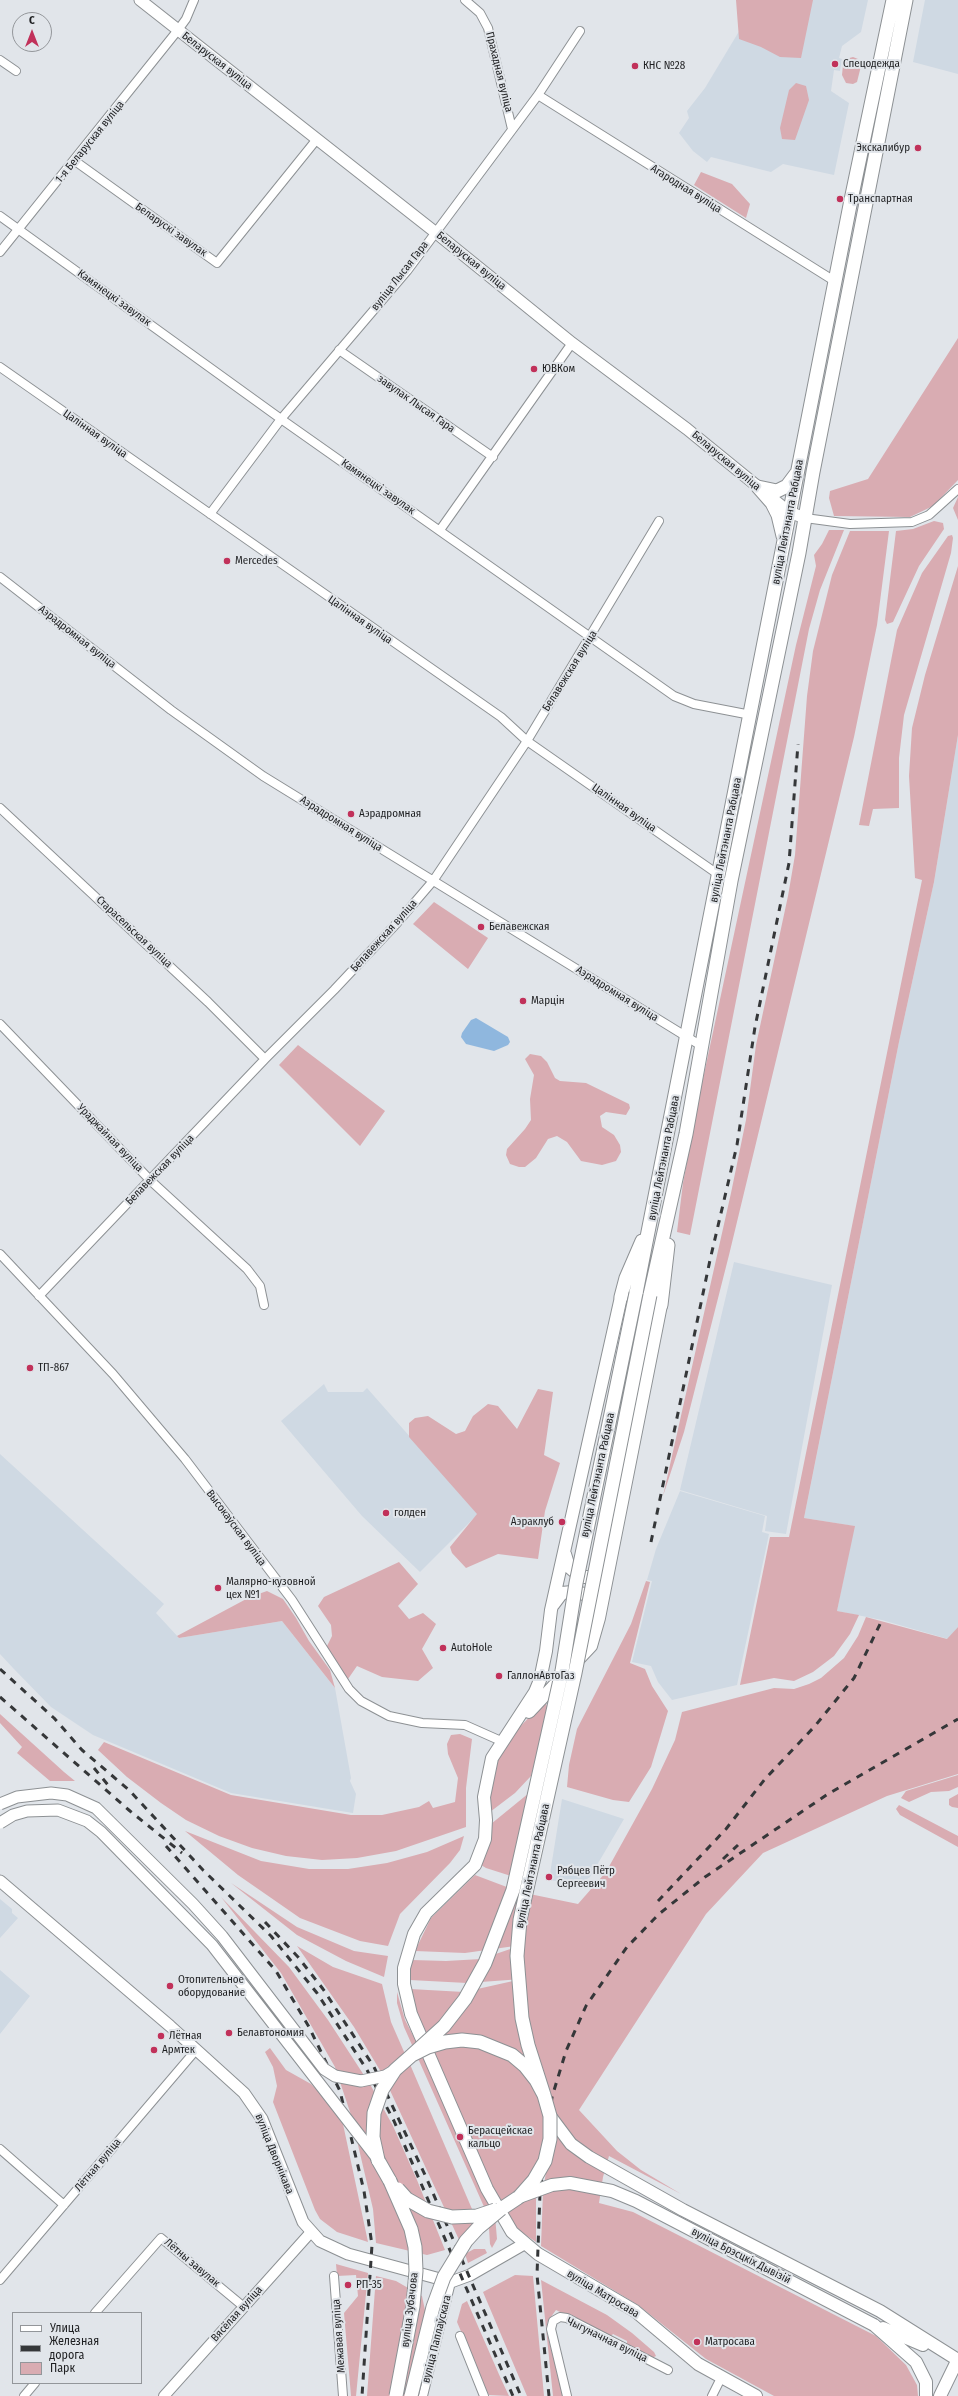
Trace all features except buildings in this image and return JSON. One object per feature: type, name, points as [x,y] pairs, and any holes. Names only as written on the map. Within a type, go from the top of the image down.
[{"type":"highway","name":"вуліца Лейтэнанта Рабцава","points":[[390,2181],[378,2160],[373,2137],[374,2113],[382,2090],[395,2070],[444,2026],[465,1999],[486,1963],[513,1890],[562,1670],[576,1583],[652,1221],[718,875],[751,715],[789,512],[893,0]]},
{"type":"highway","name":"вуліца Лейтэнанта Рабцава","points":[[544,2095],[528,2044],[521,2005],[517,1956],[520,1920],[575,1673],[650,1295],[671,1204],[731,880],[805,518],[906,0]]},
{"type":"highway","points":[[758,488],[770,491],[782,489],[792,481],[798,469]]},
{"type":"highway","points":[[758,488],[772,503],[778,515],[784,542]]},
{"type":"highway","points":[[661,1305],[671,1204]]},
{"type":"highway","points":[[621,1297],[633,1259],[652,1221]]},
{"type":"highway","points":[[390,2181],[412,2202],[428,2211],[452,2217],[477,2216],[501,2209],[519,2197],[534,2180],[545,2160],[550,2139],[550,2116],[544,2095],[536,2080],[525,2066],[512,2055],[491,2045],[462,2040],[445,2042],[412,2055]]},
{"type":"highway","name":"вуліца Зубачова","points":[[390,2181],[411,2229],[415,2246],[416,2271],[413,2306],[396,2396]]},
{"type":"highway","name":"вуліца Зубачова","points":[[411,2396],[433,2307],[444,2277],[466,2241],[478,2228],[501,2209]]},
{"type":"main road","name":"Беларуская вуліца","points":[[140,0],[435,232],[572,343],[688,429],[758,488],[789,512],[805,518]]},
{"type":"main road","name":"вуліца Лейтэнанта Рабцава","points":[[501,1740],[536,1692],[546,1651],[551,1610],[621,1297]]},
{"type":"main road","points":[[501,1740],[591,1646],[599,1618],[661,1305]]},
{"type":"main road","points":[[565,1551],[566,1561],[569,1567],[584,1577],[597,1576],[606,1571],[610,1563]]},
{"type":"main road","points":[[551,1610],[562,1594],[572,1592],[585,1594],[594,1602],[599,1618]]},
{"type":"main road","name":"вуліца Матросава","points":[[501,1740],[492,1758],[487,1775],[484,1797],[486,1827],[481,1850],[475,1866],[426,1913],[414,1934],[404,1968],[405,1990],[411,2014],[487,2189],[502,2218],[524,2244],[556,2265],[622,2302],[647,2321],[689,2358],[721,2378],[756,2396]]},
{"type":"main road","points":[[0,1804],[17,1797],[51,1793],[66,1796],[96,1808],[193,1904],[222,1936],[324,2069],[336,2076],[361,2081],[386,2076],[395,2070]]},
{"type":"main road","points":[[0,1823],[14,1815],[27,1811],[58,1810],[87,1821],[101,1832],[212,1945],[378,2160]]},
{"type":"main road","name":"вуліца Дворнікава","points":[[0,1881],[228,2077],[256,2108],[268,2134],[296,2208],[311,2232],[320,2241],[342,2252],[451,2282]]},
{"type":"main road","name":"вуліца Брэсцкіх Дывізій","points":[[550,2116],[571,2144],[589,2156],[683,2210],[880,2311],[958,2359]]},
{"type":"main road","name":"вуліца Брэсцкіх Дывізій","points":[[519,2197],[552,2185],[570,2183],[612,2191],[636,2201],[874,2325],[958,2359]]},
{"type":"main road","points":[[451,2282],[470,2275],[524,2244]]},
{"type":"main road","points":[[874,2325],[916,2362],[926,2382],[926,2396]]},
{"type":"main road","points":[[940,2396],[958,2359]]},
{"type":"street","name":"1-я Беларуская вуліца","points":[[0,252],[74,162],[178,30],[186,19],[194,0]]},
{"type":"street","name":"Прахадная вуліца","points":[[465,0],[480,14],[488,28],[512,129]]},
{"type":"street","name":"вуліца Лысая Гара","points":[[210,514],[281,419],[408,271],[435,232],[538,95],[580,31]]},
{"type":"street","points":[[0,60],[16,71]]},
{"type":"street","name":"Агародная вуліца","points":[[538,95],[836,282]]},
{"type":"street","name":"Беларускі завулак","points":[[74,162],[217,263],[317,139]]},
{"type":"street","name":"Камянецкі завулак","points":[[0,216],[281,419],[674,696],[694,704],[751,715]]},
{"type":"street","points":[[440,530],[493,457],[572,343]]},
{"type":"street","name":"завулак Лысая Гара","points":[[339,350],[493,457]]},
{"type":"street","name":"Цалінная вуліца","points":[[0,367],[362,622],[501,717],[527,741],[718,875]]},
{"type":"street","name":"вуліца Лейтэнанта Рабцава","points":[[805,518],[850,524],[912,522],[929,515],[958,489]]},
{"type":"street","name":"Белавежская вуліца","points":[[39,1296],[265,1059],[383,938],[432,880],[527,741],[591,638],[659,521]]},
{"type":"street","name":"Аэрадромная вуліца","points":[[0,577],[227,752],[700,1045]]},
{"type":"street","name":"Старасельская вуліца","points":[[0,808],[208,1002],[265,1059]]},
{"type":"street","name":"Ураджайная вуліца","points":[[0,1024],[151,1180],[247,1269],[260,1286],[264,1305]]},
{"type":"street","name":"Высокаўская вуліца","points":[[0,1254],[113,1374],[185,1459],[292,1600],[349,1689],[361,1701],[389,1716],[422,1723],[465,1725],[501,1740]]},
{"type":"street","name":"Лётная вуліца","points":[[0,2280],[196,2050]]},
{"type":"street","points":[[0,2149],[64,2205]]},
{"type":"street","name":"Вясёлая вуліца","points":[[164,2396],[311,2232]]},
{"type":"street","name":"Лётны завулак","points":[[96,2312],[161,2238],[244,2307]]},
{"type":"street","name":"Межавая вуліца","points":[[334,2276],[343,2396]]},
{"type":"street","name":"вуліца Паплаўскага","points":[[423,2396],[451,2282]]},
{"type":"street","name":"Чыгуначная вуліца","points":[[567,2396],[551,2329],[551,2323],[556,2319],[567,2318],[668,2370]]},
{"type":"street","points":[[460,2336],[484,2396]]},
{"type":"street","points":[[712,2396],[721,2378]]},
{"type":"street","points":[[24,2396],[34,2384]]},
{"type":"shaded area","points":[[770,0],[868,0],[861,32],[842,46],[839,58],[842,59],[840,71],[834,70],[831,91],[849,103],[834,175],[783,164],[771,172],[711,157],[707,162],[693,151],[679,133],[689,118],[687,111],[705,88],[744,23]]},
{"type":"shaded area","points":[[925,0],[958,0],[958,74],[913,62]]},
{"type":"shaded area","points":[[958,735],[958,1627],[948,1639],[882,1620],[837,1611],[854,1526],[804,1518],[899,1042],[934,882]]},
{"type":"shaded area","points":[[734,1262],[832,1285],[786,1534],[765,1531],[767,1516],[680,1490]]},
{"type":"shaded area","points":[[324,1384],[328,1392],[363,1392],[367,1388],[478,1514],[420,1572],[362,1516],[281,1421]]},
{"type":"shaded area","points":[[0,1454],[164,1604],[156,1613],[179,1638],[282,1621],[335,1688],[351,1778],[350,1781],[356,1794],[353,1813],[231,1793],[93,1735],[51,1707],[0,1654]]},
{"type":"shaded area","points":[[680,1491],[765,1516],[762,1532],[769,1534],[737,1685],[672,1700],[658,1682],[651,1666],[632,1662],[652,1581],[647,1580],[656,1549]]},
{"type":"shaded area","points":[[562,1799],[624,1819],[590,1877],[579,1884],[549,1880]]},
{"type":"shaded area","points":[[0,1899],[12,1909],[12,1913],[18,1918],[0,1938]]},
{"type":"shaded area","points":[[0,1970],[30,1996],[0,2034]]},
{"type":"green space","points":[[736,0],[813,0],[801,58],[780,57],[761,47],[739,39]]},
{"type":"green space","points":[[853,57],[858,59],[861,66],[857,82],[853,84],[846,83],[842,75],[843,65],[846,59]]},
{"type":"green space","points":[[796,83],[806,86],[809,100],[795,140],[782,139],[780,128],[789,90]]},
{"type":"green space","points":[[701,172],[732,184],[750,204],[746,218],[694,185]]},
{"type":"green space","points":[[958,338],[958,480],[933,506],[910,517],[834,516],[829,498],[830,491],[868,479]]},
{"type":"green space","points":[[958,497],[958,520],[953,508]]},
{"type":"green space","points":[[934,521],[943,523],[944,529],[919,566],[893,622],[887,624],[885,620],[896,531],[913,529]]},
{"type":"green space","points":[[829,530],[844,530],[820,590],[809,629],[690,1235],[677,1232],[683,1183],[701,1088],[796,645],[816,566],[814,555],[822,544]]},
{"type":"green space","points":[[850,531],[889,531],[877,625],[854,737],[729,1255],[684,1432],[663,1496],[731,1193],[746,1120],[756,1045],[788,896],[795,855],[807,696],[813,651],[832,575]]},
{"type":"green space","points":[[952,535],[951,553],[904,715],[899,758],[899,808],[873,809],[869,826],[859,825],[897,630],[922,573],[948,536]]},
{"type":"green space","points":[[958,566],[958,735],[934,882],[899,1042],[804,1518],[855,1526],[837,1611],[859,1615],[850,1634],[834,1656],[813,1672],[794,1681],[774,1678],[740,1685],[770,1537],[789,1537],[922,880],[915,878],[909,776],[912,728],[925,675]]},
{"type":"green space","points":[[434,902],[488,938],[468,969],[413,924]]},
{"type":"green space","points":[[298,1045],[385,1111],[360,1146],[279,1065]]},
{"type":"green space","points":[[530,1054],[541,1056],[547,1062],[555,1078],[560,1081],[586,1083],[629,1104],[630,1108],[626,1115],[606,1112],[600,1116],[602,1127],[614,1135],[620,1145],[621,1152],[616,1161],[602,1165],[581,1161],[567,1142],[557,1136],[548,1139],[536,1158],[525,1167],[510,1164],[506,1155],[507,1149],[531,1120],[530,1099],[534,1075],[525,1059]]},
{"type":"green space","points":[[538,1389],[553,1392],[544,1455],[560,1463],[545,1511],[538,1559],[498,1554],[466,1568],[452,1553],[450,1547],[477,1514],[409,1437],[409,1423],[415,1418],[428,1416],[456,1434],[465,1431],[473,1416],[488,1404],[498,1406],[517,1429]]},
{"type":"green space","points":[[399,1562],[418,1584],[398,1606],[409,1619],[423,1613],[436,1624],[422,1649],[433,1668],[418,1681],[382,1677],[357,1666],[348,1679],[326,1648],[332,1636],[331,1625],[318,1606],[324,1597]]},
{"type":"green space","points":[[646,1581],[650,1582],[630,1663],[645,1669],[652,1686],[668,1711],[651,1767],[629,1802],[613,1800],[567,1787],[569,1765],[577,1729],[631,1624]]},
{"type":"green space","points":[[267,1591],[283,1599],[309,1641],[330,1670],[335,1688],[282,1621],[179,1638],[177,1636],[250,1597]]},
{"type":"green space","points":[[866,1617],[947,1639],[958,1627],[958,1774],[887,1796],[763,1853],[706,1914],[579,2110],[617,2151],[641,2170],[681,2194],[609,2156],[603,2177],[599,2203],[633,2212],[876,2336],[906,2365],[917,2385],[918,2396],[774,2396],[706,2359],[638,2305],[541,2246],[543,2192],[550,2145],[536,2193],[536,2242],[514,2227],[499,2204],[415,2011],[410,1989],[464,1992],[522,1979],[467,1983],[410,1980],[410,1970],[412,1960],[446,1961],[481,1959],[522,1945],[465,1953],[415,1951],[431,1918],[475,1875],[520,1892],[578,1904],[606,1872],[652,1789],[675,1740],[682,1712],[774,1688],[794,1689],[821,1678],[844,1658],[858,1636]]},
{"type":"green space","points":[[545,1701],[548,1709],[531,1776],[515,1793],[490,1812],[490,1797],[497,1758],[512,1735]]},
{"type":"green space","points":[[0,1714],[75,1781],[50,1781],[17,1753],[22,1747],[0,1723]]},
{"type":"green space","points":[[460,1734],[472,1739],[466,1788],[466,1827],[396,1851],[357,1858],[322,1860],[286,1856],[252,1848],[219,1836],[186,1820],[127,1777],[98,1750],[104,1742],[231,1795],[351,1815],[382,1815],[419,1807],[429,1801],[433,1808],[455,1802],[458,1778],[448,1754],[447,1744],[451,1735]]},
{"type":"green space","points":[[958,1775],[958,1787],[949,1791],[931,1792],[909,1802],[901,1798],[906,1791]]},
{"type":"green space","points":[[529,1793],[511,1876],[481,1865],[491,1824]]},
{"type":"green space","points":[[958,1794],[958,1808],[952,1807],[949,1805],[949,1799]]},
{"type":"green space","points":[[899,1805],[958,1836],[958,1847],[900,1815],[896,1809]]},
{"type":"green space","points":[[185,1831],[261,1861],[309,1869],[348,1869],[387,1863],[427,1852],[464,1836],[460,1850],[450,1863],[400,1914],[388,1946],[360,1941],[300,1918],[238,1875]]},
{"type":"green space","points":[[231,1883],[297,1927],[354,1951],[388,1956],[384,1977],[346,1961],[297,1935]]},
{"type":"green space","points":[[221,1897],[289,1967],[328,2020],[371,2086],[393,2126],[417,2180],[445,2250],[427,2255],[376,2243],[373,2209],[351,2115],[335,2067],[281,1973]]},
{"type":"green space","points":[[297,1946],[333,1967],[382,1984],[391,2022],[405,2054],[381,2072],[354,2027]]},
{"type":"green space","points":[[397,1992],[405,2020],[422,2053],[495,2216],[497,2239],[492,2248],[490,2244],[489,2228],[485,2209],[404,2027],[397,2003]]},
{"type":"green space","points":[[270,2048],[286,2070],[311,2084],[320,2093],[343,2124],[368,2242],[337,2232],[320,2219],[315,2210],[273,2102],[277,2086],[273,2067],[265,2052]]},
{"type":"green space","points":[[409,2062],[478,2223],[461,2244],[388,2086]]},
{"type":"green space","points":[[474,2249],[485,2249],[487,2253],[468,2263],[465,2254]]},
{"type":"green space","points":[[336,2264],[368,2273],[356,2396],[351,2396],[344,2313],[358,2296],[356,2275],[337,2276]]},
{"type":"green space","points":[[515,2275],[533,2276],[544,2396],[527,2396],[483,2292]]},
{"type":"green space","points":[[376,2276],[396,2281],[422,2296],[426,2315],[407,2396],[367,2396]]},
{"type":"green space","points":[[541,2280],[607,2315],[632,2333],[654,2352],[656,2356],[652,2358],[627,2346],[627,2341],[613,2334],[610,2337],[556,2310],[548,2321],[546,2329]]},
{"type":"green space","points":[[467,2301],[509,2396],[489,2395],[484,2386],[457,2322],[462,2304]]},
{"type":"green space","points":[[546,2329],[563,2396],[553,2396]]},
{"type":"water","points":[[476,1018],[508,1037],[510,1042],[508,1045],[494,1051],[466,1044],[461,1037],[462,1033],[471,1020]]},
{"type":"railway","points":[[651,1542],[710,1260],[737,1145],[755,1027],[789,863],[798,744]]},
{"type":"railway","points":[[658,1901],[726,1829],[765,1779],[815,1726],[854,1678],[882,1620]]},
{"type":"railway","points":[[0,1669],[54,1718],[82,1750],[129,1790],[203,1870],[271,1936],[317,1993],[367,2070],[394,2121],[513,2396]]},
{"type":"railway","points":[[0,1697],[130,1811],[182,1853]]},
{"type":"railway","points":[[549,2396],[537,2275],[540,2193],[552,2097],[566,2051],[586,2006],[627,1947],[659,1914],[705,1877],[828,1794],[958,1719]]},
{"type":"railway","points":[[94,1768],[108,1785]]},
{"type":"railway","points":[[723,1859],[738,1845]]},
{"type":"railway","points":[[166,1846],[276,1971],[309,2027],[340,2091],[364,2191],[372,2245],[362,2396]]},
{"type":"railway","points":[[265,1922],[298,1957],[323,1989],[374,2067],[426,2177],[521,2396]]},
{"type":"place","name":"Спецодежда","points":[[835,64]]},
{"type":"place","name":"КНС №28","points":[[635,66]]},
{"type":"place","name":"Экскалибур","points":[[918,148]]},
{"type":"place","name":"Транспартная","points":[[840,199]]},
{"type":"place","name":"ЮВКом","points":[[534,369]]},
{"type":"place","name":"Mercedes","points":[[227,561]]},
{"type":"place","name":"Аэрадромная","points":[[351,814]]},
{"type":"place","name":"Белавежская","points":[[481,927]]},
{"type":"place","name":"Марцін","points":[[523,1001]]},
{"type":"place","name":"ТП-867","points":[[30,1368]]},
{"type":"place","name":"голден","points":[[386,1513]]},
{"type":"place","name":"Аэраклуб","points":[[562,1522]]},
{"type":"place","name":"Малярно-кузовной цех №1","points":[[218,1588]]},
{"type":"place","name":"AutoHole","points":[[443,1648]]},
{"type":"place","name":"ГаллонАвтоГаз","points":[[499,1676]]},
{"type":"place","name":"Рябцев Пётр Сергеевич","points":[[549,1877]]},
{"type":"place","name":"Отопительное оборудование","points":[[170,1986]]},
{"type":"place","name":"Белавтономия","points":[[229,2033]]},
{"type":"place","name":"Лётная","points":[[161,2036]]},
{"type":"place","name":"Армтек","points":[[154,2050]]},
{"type":"place","name":"Берасцейскае кальцо","points":[[460,2137]]},
{"type":"place","name":"РП-35","points":[[348,2285]]},
{"type":"place","name":"Матросава","points":[[697,2342]]}]
